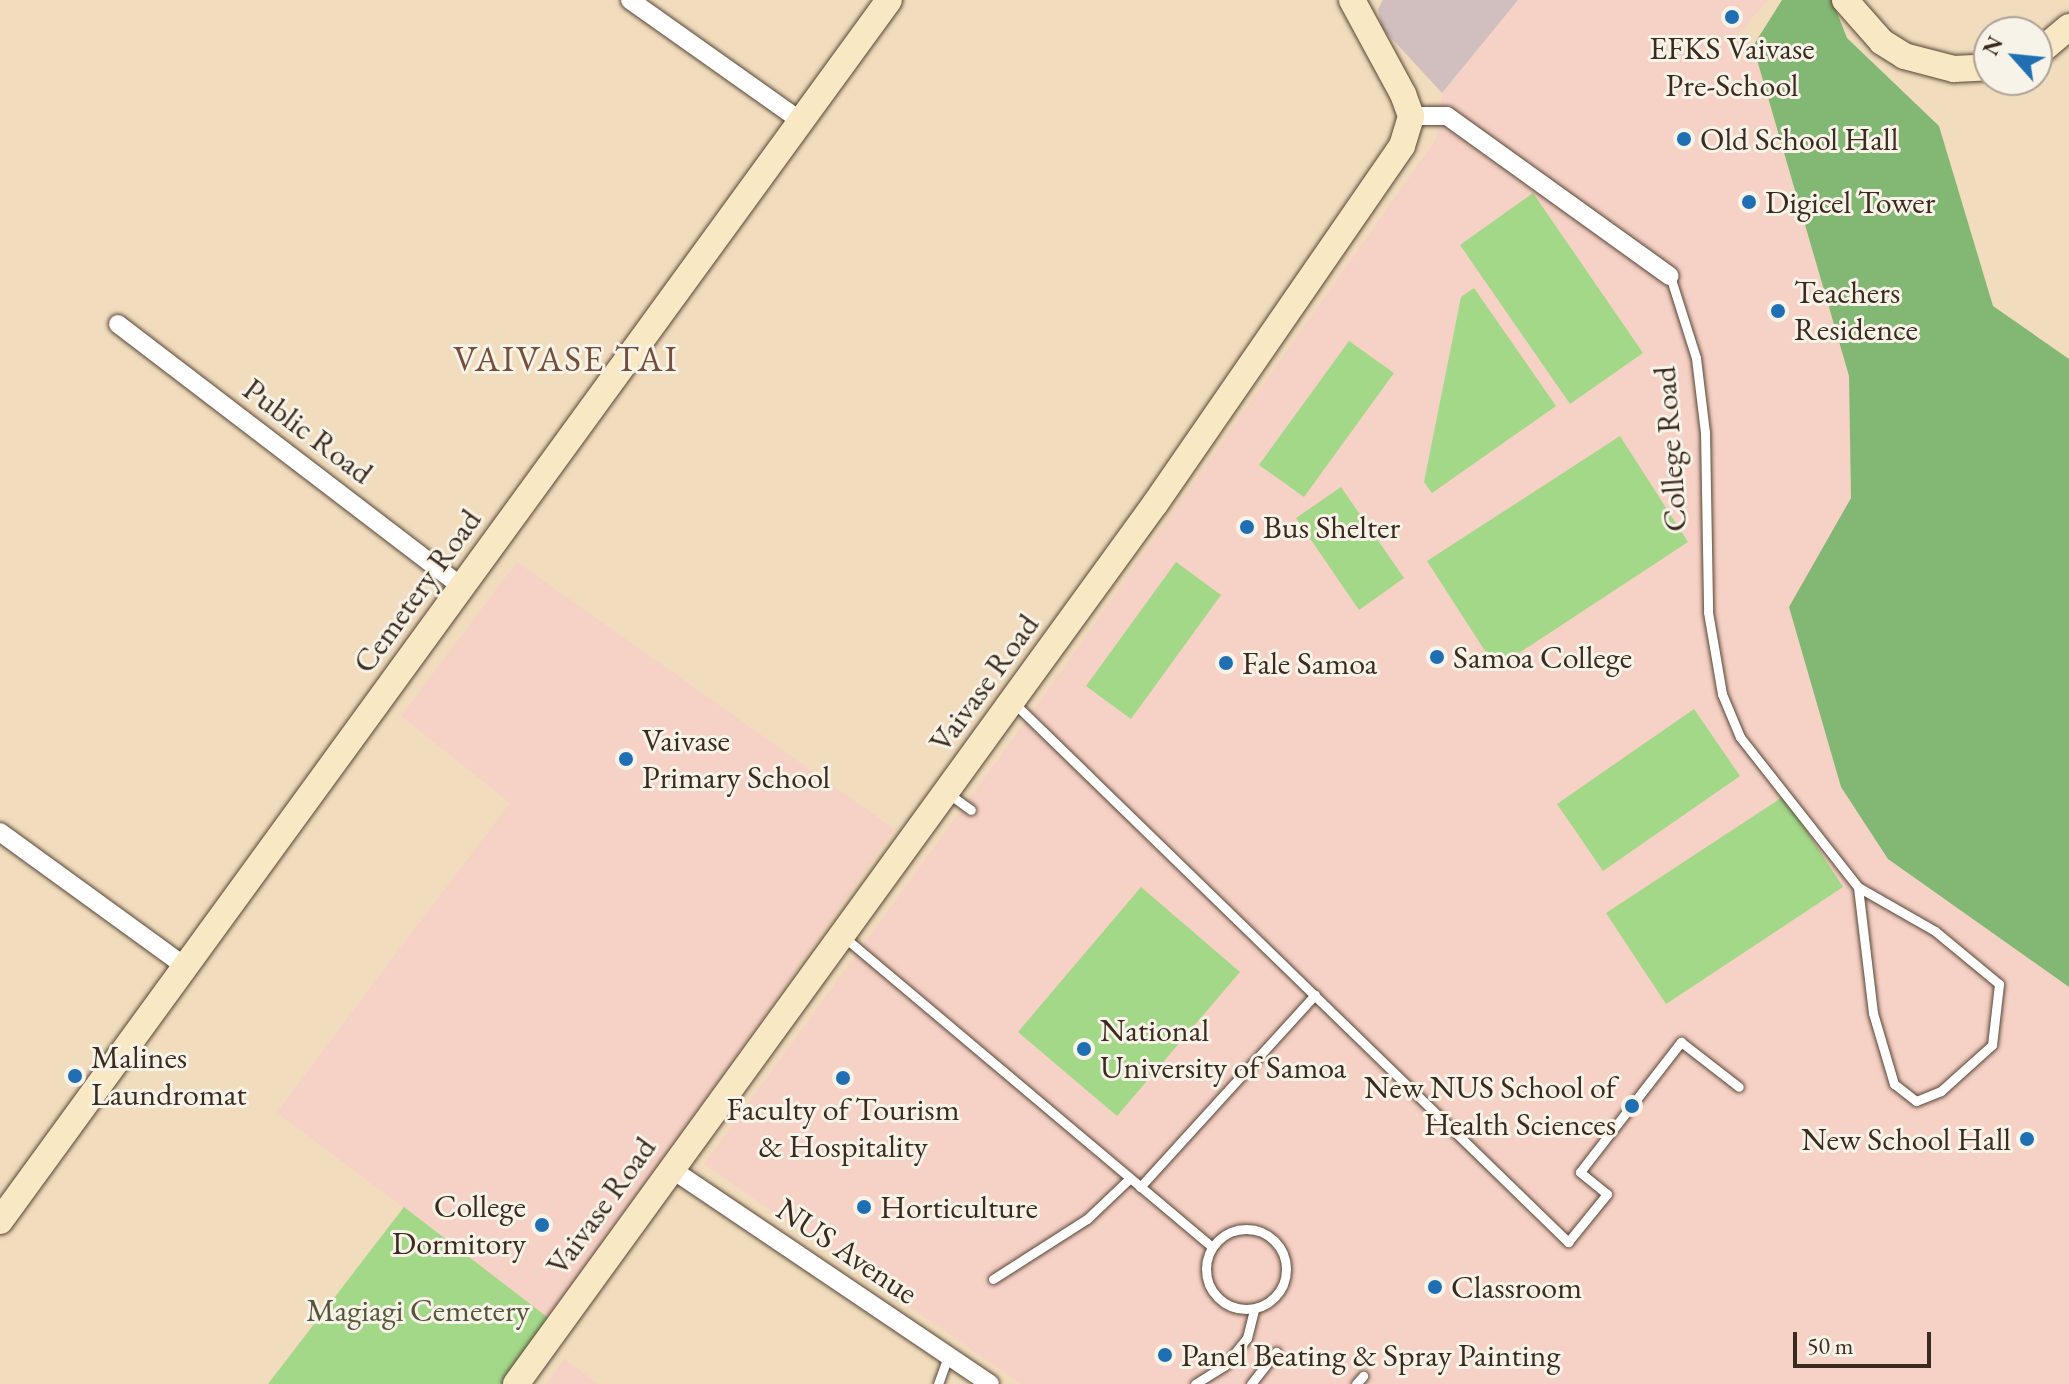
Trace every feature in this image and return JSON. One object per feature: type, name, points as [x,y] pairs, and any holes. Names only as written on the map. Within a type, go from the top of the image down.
[{"type":"street","points":[[630,0],[801,121]]},
{"type":"street","name":"Cemetery Road","points":[[3,1212],[187,968],[461,586],[889,0]]},
{"type":"street","points":[[1352,0],[1411,116]]},
{"type":"street","points":[[1845,0],[1882,42],[1904,56],[1954,69],[1973,68]]},
{"type":"street","points":[[2053,40],[2069,27]]},
{"type":"street","name":"College Road","points":[[1411,116],[1447,116],[1670,276]]},
{"type":"street","name":"Vaivase Road","points":[[516,1384],[670,1168],[1013,701],[1371,193],[1402,146],[1411,116]]},
{"type":"street","name":"Public Road","points":[[118,324],[461,586]]},
{"type":"street","points":[[0,832],[187,968]]},
{"type":"street","name":"NUS Avenue","points":[[670,1168],[990,1384]]},
{"type":"lane","name":"College Road","points":[[1670,276],[1696,358],[1705,432],[1708,612],[1722,694],[1740,737],[1858,887]]},
{"type":"lane","points":[[1013,701],[1568,1242],[1607,1194],[1580,1172],[1681,1042],[1739,1087]]},
{"type":"lane","points":[[946,792],[971,810]]},
{"type":"lane","points":[[1858,887],[1935,931],[1999,984],[1992,1045],[1941,1091],[1916,1101],[1894,1084],[1873,1013],[1858,887]]},
{"type":"lane","points":[[841,935],[1211,1246]]},
{"type":"lane","points":[[1140,1187],[1315,995]]},
{"type":"lane","points":[[993,1279],[1087,1219],[1129,1179]]},
{"type":"lane","points":[[1253,1229],[1282,1252],[1286,1265],[1279,1292],[1254,1309],[1229,1306],[1210,1287],[1206,1274],[1211,1246],[1229,1233],[1253,1229]]},
{"type":"lane","points":[[1195,1384],[1225,1365],[1247,1338],[1254,1309]]},
{"type":"lane","points":[[1251,1384],[1276,1352]]},
{"type":"lane","points":[[938,1384],[948,1356]]},
{"type":"shaded area","points":[[1383,0],[1518,0],[1442,93],[1382,28],[1378,9]]},
{"type":"shaded area","points":[[1518,0],[1768,0],[1737,35],[1753,46],[1849,376],[1851,498],[1789,608],[1888,859],[2069,987],[2069,1384],[1021,1384],[704,1164],[1036,707],[1436,139],[1442,93]]},
{"type":"shaded area","points":[[517,562],[894,829],[551,1320],[277,1112],[510,803],[401,716]]},
{"type":"shaded area","points":[[564,1359],[598,1384],[547,1384]]},
{"type":"green space","points":[[1782,0],[1832,0],[1847,38],[1939,126],[1993,306],[2069,359],[2069,987],[1888,859],[1841,787],[1789,607],[1851,498],[1849,376],[1753,46]]},
{"type":"green space","points":[[1533,193],[1643,353],[1570,404],[1460,245]]},
{"type":"green space","points":[[1474,288],[1556,406],[1432,493],[1424,482],[1461,297]]},
{"type":"green space","points":[[1349,341],[1394,373],[1304,497],[1259,465]]},
{"type":"green space","points":[[1620,436],[1688,542],[1496,668],[1427,561]]},
{"type":"green space","points":[[1341,487],[1404,578],[1359,610],[1296,518]]},
{"type":"green space","points":[[1176,562],[1221,595],[1131,719],[1086,686]]},
{"type":"green space","points":[[1694,709],[1740,776],[1603,871],[1557,804]]},
{"type":"green space","points":[[1784,796],[1843,887],[1666,1004],[1606,913]]},
{"type":"green space","points":[[1141,887],[1240,972],[1117,1116],[1018,1032]]},
{"type":"green space","name":"Magiagi Cemetery","points":[[404,1207],[551,1320],[505,1384],[268,1384]]},
{"type":"place","name":"EFKS Vaivase Pre-School","points":[[1732,17]]},
{"type":"place","name":"Old School Hall","points":[[1684,139]]},
{"type":"place","name":"Digicel Tower","points":[[1749,202]]},
{"type":"place","name":"Teachers Residence","points":[[1778,311]]},
{"type":"place","name":"Bus Shelter","points":[[1247,527]]},
{"type":"place","name":"Samoa College","points":[[1437,657]]},
{"type":"place","name":"Fale Samoa","points":[[1226,663]]},
{"type":"place","name":"Vaivase Primary School","points":[[626,759]]},
{"type":"place","name":"National University of Samoa","points":[[1084,1049]]},
{"type":"place","name":"Malines Laundromat","points":[[75,1076]]},
{"type":"place","name":"Faculty of Tourism & Hospitality","points":[[843,1078]]},
{"type":"place","name":"New NUS School of Health Sciences","points":[[1632,1106]]},
{"type":"place","name":"New School Hall","points":[[2027,1139]]},
{"type":"place","name":"Horticulture","points":[[864,1207]]},
{"type":"place","name":"College Dormitory","points":[[542,1225]]},
{"type":"place","name":"Classroom","points":[[1435,1287]]},
{"type":"place","name":"Panel Beating & Spray Painting","points":[[1165,1355]]},
{"type":"district","name":"VAIVASE TAI","points":[[566,359]]}]
